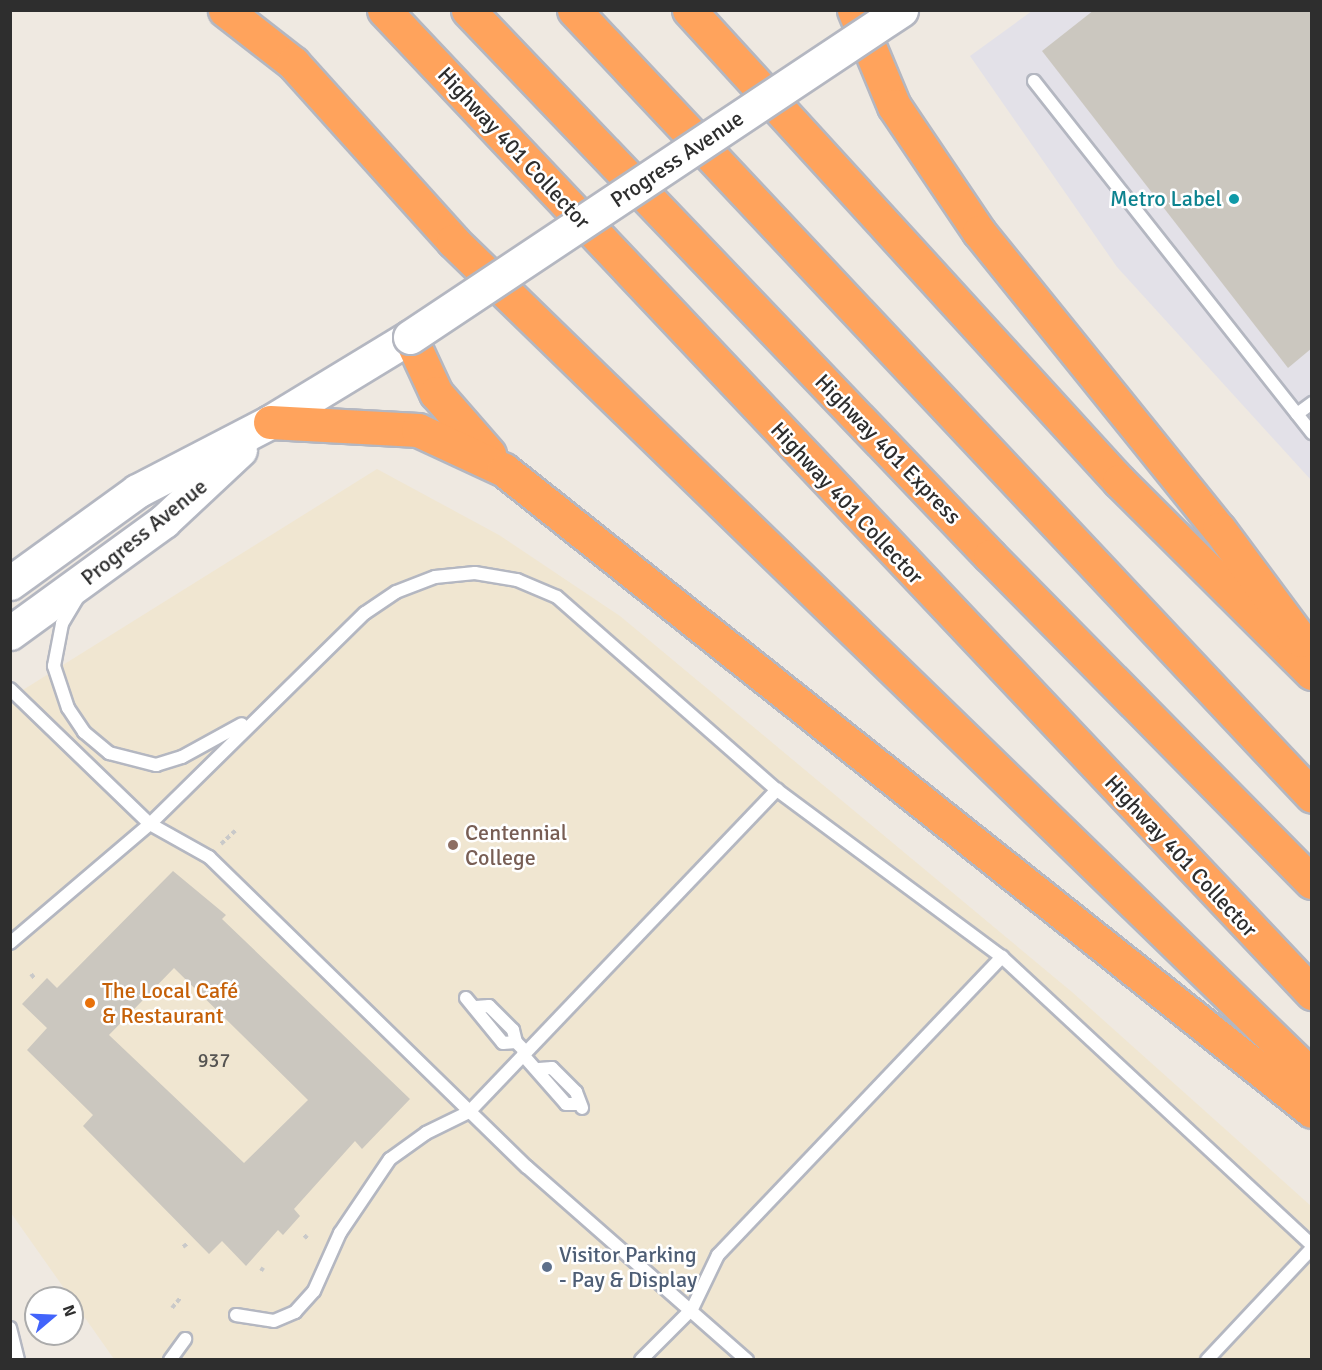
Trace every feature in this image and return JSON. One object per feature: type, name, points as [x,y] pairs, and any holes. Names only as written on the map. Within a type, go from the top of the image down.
[{"type":"highway","points":[[225,10],[293,63],[453,241],[1311,1076]]},
{"type":"highway","name":"Highway 401 Collector","points":[[384,10],[1311,993]]},
{"type":"highway","name":"Highway 401 Express","points":[[468,10],[990,556],[1311,882]]},
{"type":"highway","points":[[574,10],[1311,796]]},
{"type":"highway","points":[[689,10],[1119,482],[1311,673]]},
{"type":"highway","points":[[854,10],[894,106],[979,232],[1220,529],[1311,653]]},
{"type":"highway","points":[[410,337],[436,393],[504,470],[1311,1111]]},
{"type":"highway","points":[[270,422],[418,430],[504,470]]},
{"type":"main road","name":"Progress Avenue","points":[[10,583],[137,491],[270,422],[410,337],[901,10]]},
{"type":"main road","name":"Progress Avenue","points":[[10,633],[164,521],[270,422]]},
{"type":"lane","points":[[1034,81],[1311,433]]},
{"type":"lane","points":[[1297,414],[1311,403]]},
{"type":"lane","points":[[96,572],[62,624],[54,666],[68,708],[84,732],[109,753],[156,765],[217,741],[263,711]]},
{"type":"lane","points":[[10,943],[150,824],[263,711],[381,602],[435,577],[475,573],[517,579],[557,597],[777,790],[1002,957],[1311,1246],[1207,1359]]},
{"type":"lane","points":[[10,689],[150,824],[209,857],[469,1112],[747,1359]]},
{"type":"lane","points":[[236,1315],[274,1321],[295,1312],[314,1291],[340,1233],[390,1159],[426,1133],[469,1112],[777,790]]},
{"type":"lane","points":[[642,1359],[692,1309],[718,1255],[1002,957]]},
{"type":"lane","points":[[466,998],[476,1007],[481,1021],[503,1043],[516,1042],[539,1069],[543,1083],[566,1104],[580,1106]]},
{"type":"lane","points":[[10,1328],[18,1359]]},
{"type":"lane","points":[[170,1359],[185,1339]]},
{"type":"path","points":[[221,844],[237,829]]},
{"type":"path","points":[[31,974],[35,979]]},
{"type":"path","points":[[304,1235],[309,1240]]},
{"type":"path","points":[[183,1247],[188,1243]]},
{"type":"path","points":[[172,1308],[180,1298]]},
{"type":"shaded area","name":"Metro Label","points":[[1032,11],[1311,11],[1311,480],[1117,267],[970,56]]},
{"type":"shaded area","name":"Centennial College","points":[[377,469],[499,535],[620,616],[1072,992],[1311,1206],[1311,1359],[114,1359],[84,1316],[84,1286],[62,1286],[11,1213],[10,698]]},
{"type":"building","name":"Metro Label","points":[[1094,10],[1312,10],[1312,348],[1288,368],[1042,51]]},
{"type":"building","points":[[173,871],[226,915],[222,919],[410,1099],[362,1149],[355,1141],[294,1209],[300,1216],[283,1235],[278,1230],[246,1266],[222,1241],[209,1254],[83,1126],[93,1115],[27,1050],[47,1028],[22,1004],[47,978],[57,988]],"holes":[[[174,968],[308,1100],[244,1163],[109,1035]]]},
{"type":"place","name":"Metro Label","points":[[1234,199]]},
{"type":"place","name":"Centennial College","points":[[453,845]]},
{"type":"place","name":"The Local Café & Restaurant","points":[[90,1003]]},
{"type":"place","name":"Visitor Parking - Pay & Display","points":[[547,1267]]}]
